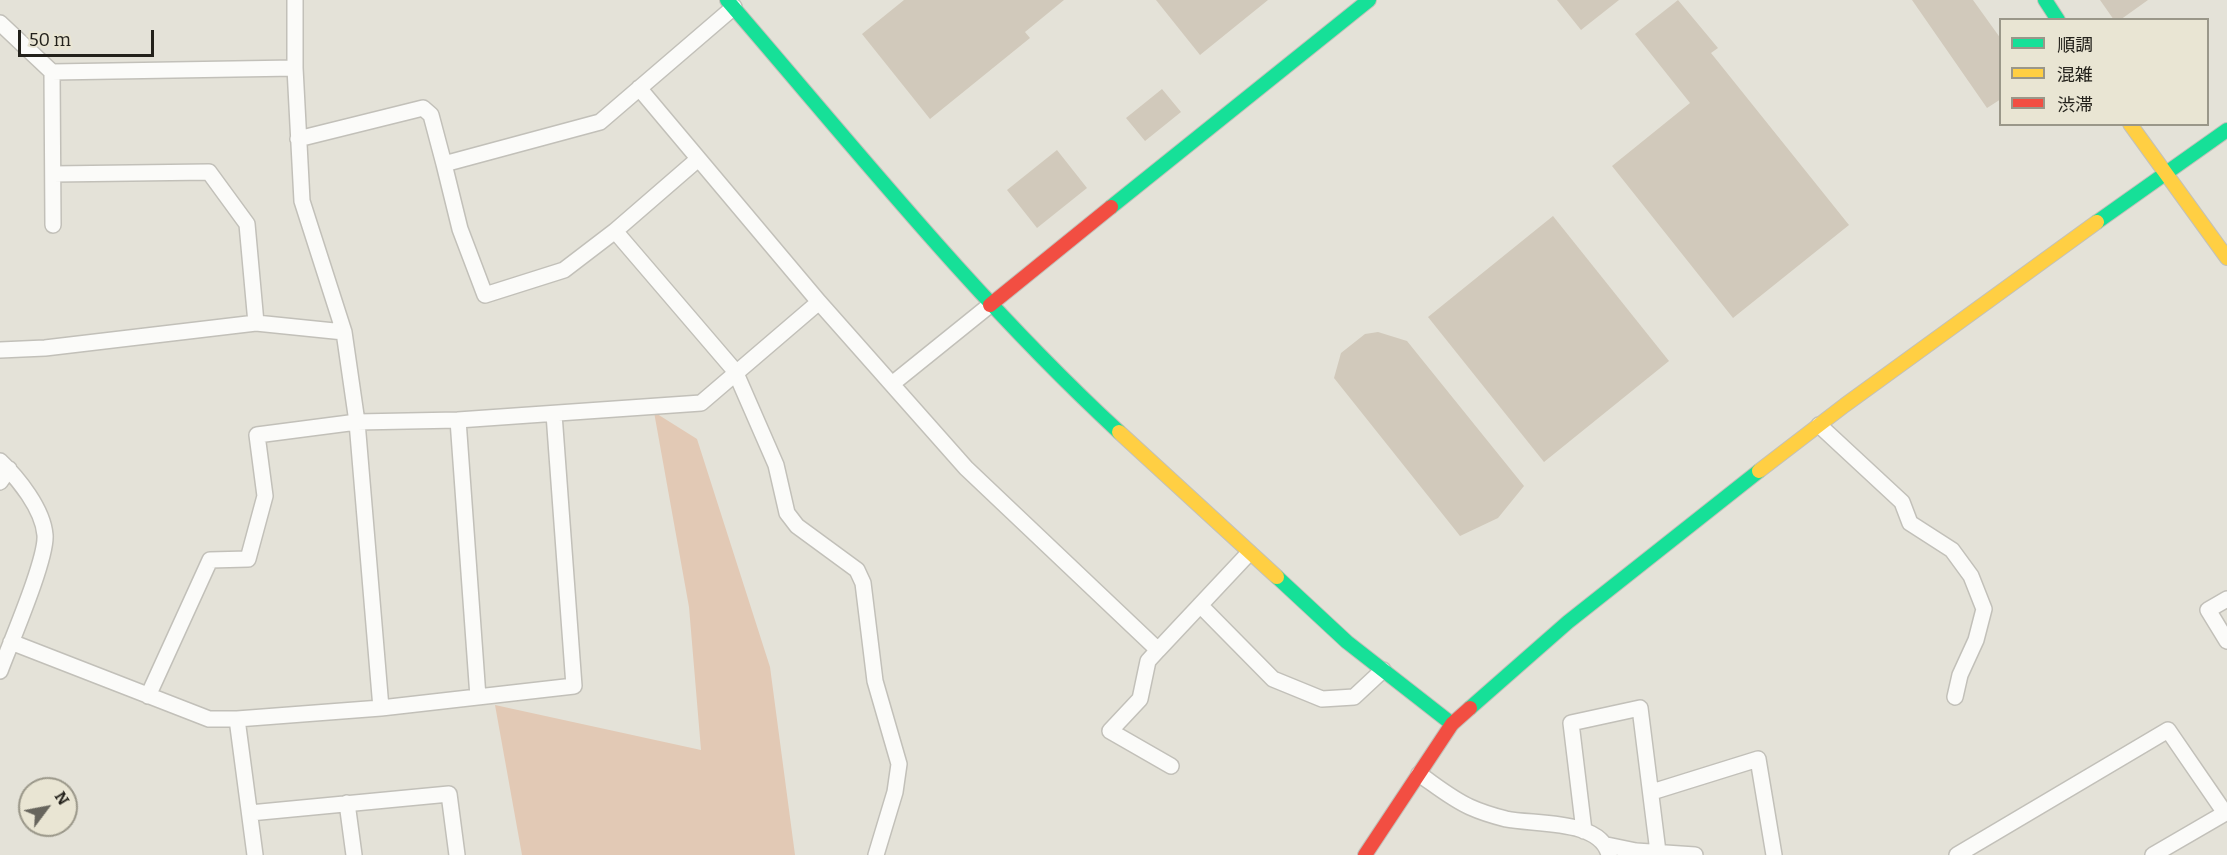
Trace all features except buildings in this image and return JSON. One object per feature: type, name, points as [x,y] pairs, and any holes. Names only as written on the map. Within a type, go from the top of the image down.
[{"type":"street","points":[[295,0],[295,68],[302,201],[344,332],[357,422],[381,708]]},
{"type":"street","points":[[892,384],[1369,0]]},
{"type":"street","points":[[2045,0],[2057,18]]},
{"type":"street","points":[[444,164],[600,122],[730,4],[990,305],[1053,372],[1347,642],[1452,724]]},
{"type":"street","points":[[0,23],[52,72],[295,68]]},
{"type":"street","points":[[52,72],[53,225]]},
{"type":"street","points":[[639,88],[697,160],[819,302],[966,468],[1158,650]]},
{"type":"street","points":[[298,139],[423,108],[431,115],[460,229],[485,295],[564,270],[615,231],[697,160]]},
{"type":"street","points":[[2131,126],[2227,258]]},
{"type":"street","points":[[1365,855],[1452,724],[1649,556],[1819,424],[2164,173],[2227,130]]},
{"type":"street","points":[[53,174],[209,172],[247,224],[256,323]]},
{"type":"street","points":[[615,231],[735,371],[776,465],[787,513],[796,526],[856,570],[863,583],[875,681],[899,764],[895,792],[876,855]]},
{"type":"street","points":[[148,696],[210,560],[248,559],[255,543],[264,496],[257,435],[357,422],[458,420],[701,403],[735,371],[819,302]]},
{"type":"street","points":[[0,350],[45,348],[256,323],[344,332]]},
{"type":"street","points":[[11,642],[209,719],[381,708],[574,686],[554,414]]},
{"type":"street","points":[[458,420],[478,697]]},
{"type":"street","points":[[1819,424],[1902,502],[1910,523],[1952,550],[1971,576],[1984,609],[1976,640],[1960,675],[1955,697]]},
{"type":"street","points":[[0,670],[41,557],[45,534],[33,502],[20,480],[3,471]]},
{"type":"street","points":[[1171,766],[1110,731],[1140,699],[1148,662],[1249,553]]},
{"type":"street","points":[[2227,598],[2208,610],[2227,641]]},
{"type":"street","points":[[1200,605],[1273,679],[1322,699],[1354,697],[1383,670]]},
{"type":"street","points":[[1584,831],[1571,723],[1640,708],[1658,852]]},
{"type":"street","points":[[237,719],[255,855]]},
{"type":"street","points":[[1957,855],[2168,730],[2226,813],[2153,855]]},
{"type":"street","points":[[1652,792],[1758,759],[1774,855]]},
{"type":"street","points":[[1419,774],[1470,807],[1505,819],[1592,833],[1608,850],[1695,855]]},
{"type":"street","points":[[250,813],[448,794],[457,855]]},
{"type":"street","points":[[347,803],[354,855]]},
{"type":"shaded area","points":[[654,412],[697,439],[770,667],[795,855],[522,855],[495,705],[701,750],[689,607]]},
{"type":"traffic: fast","points":[[727,0],[917,222],[1015,329],[1119,432]]},
{"type":"traffic: fast","points":[[1111,207],[1369,0]]},
{"type":"traffic: fast","points":[[2045,0],[2057,18]]},
{"type":"traffic: fast","points":[[2097,222],[2227,130]]},
{"type":"traffic: fast","points":[[1470,708],[1568,622],[1759,471]]},
{"type":"traffic: fast","points":[[1277,577],[1347,642],[1452,724]]},
{"type":"traffic: slow","points":[[2131,126],[2227,258]]},
{"type":"traffic: slow","points":[[1759,471],[1845,405],[2097,222]]},
{"type":"traffic: slow","points":[[1119,432],[1277,577]]},
{"type":"traffic: jam","points":[[990,305],[1111,207]]},
{"type":"traffic: jam","points":[[1365,855],[1452,724],[1470,708]]}]
